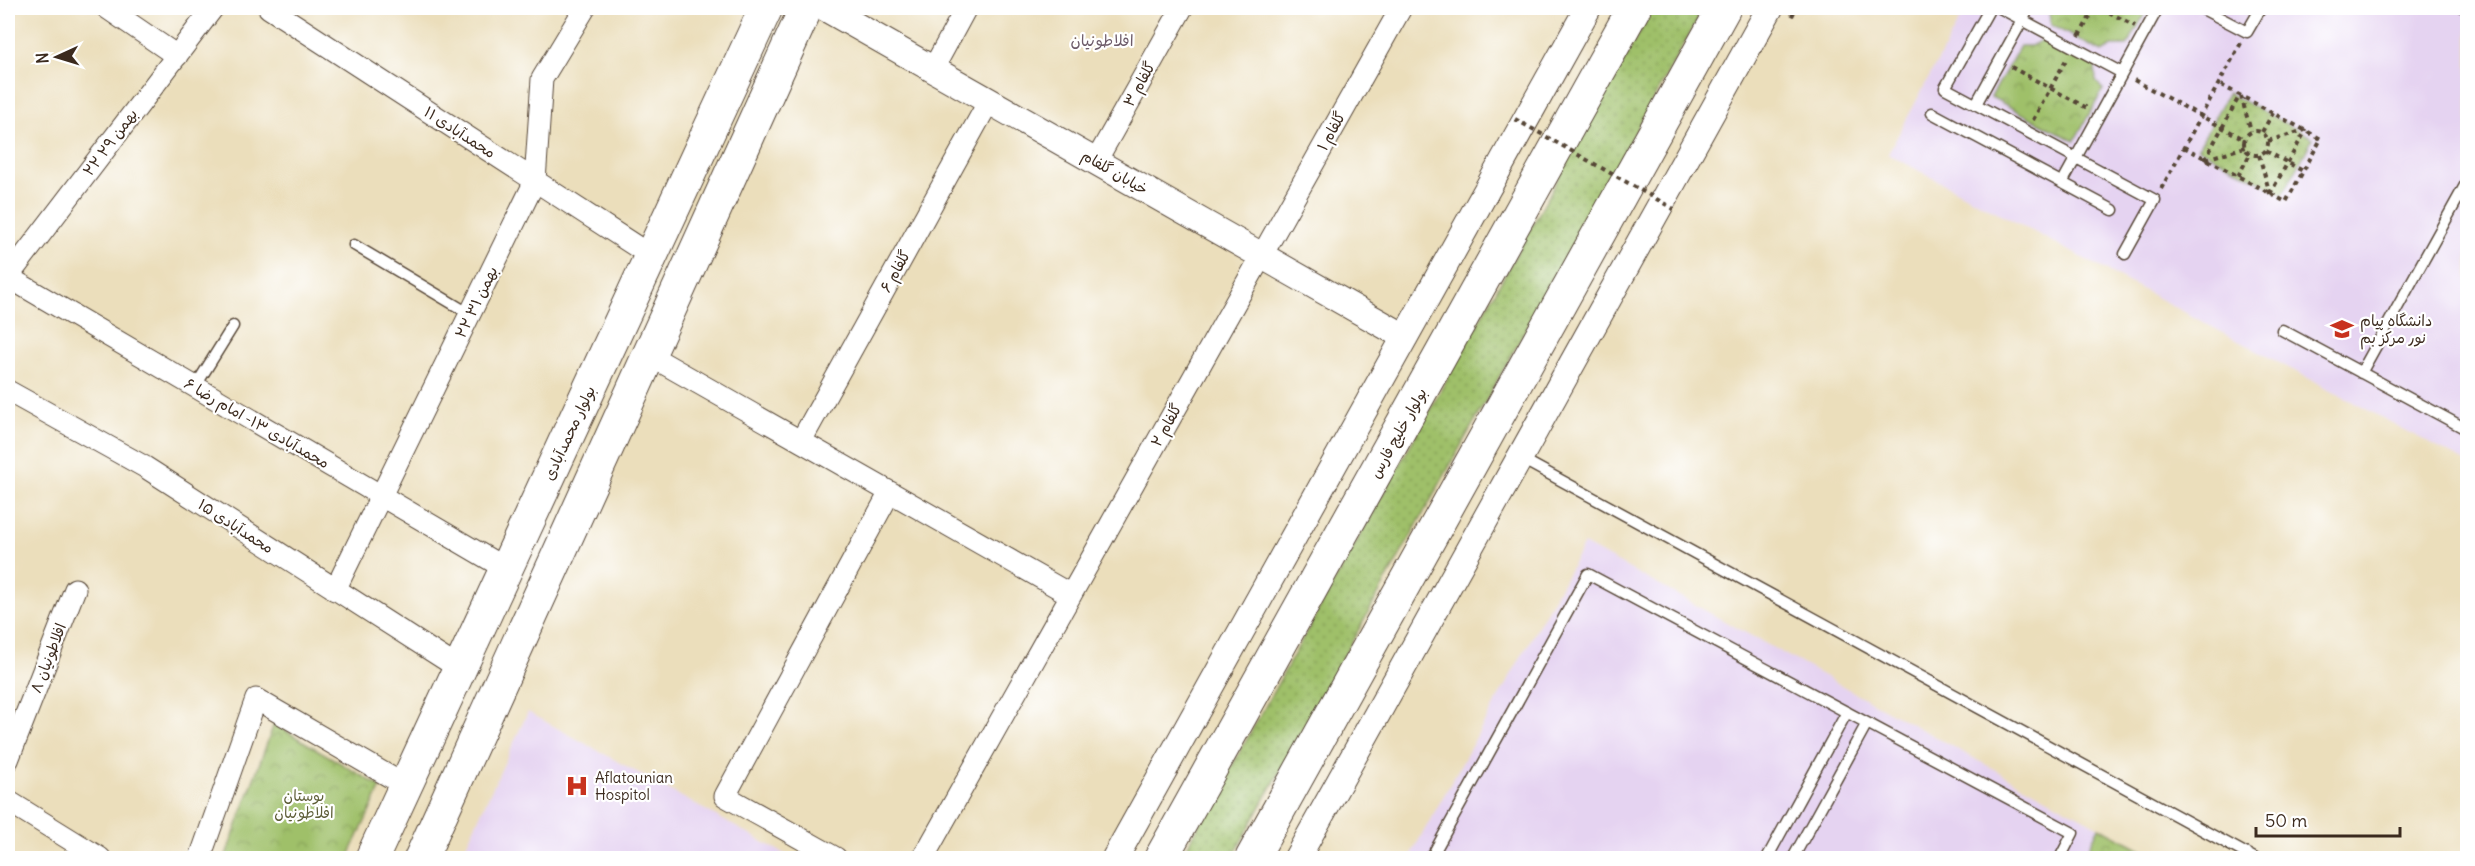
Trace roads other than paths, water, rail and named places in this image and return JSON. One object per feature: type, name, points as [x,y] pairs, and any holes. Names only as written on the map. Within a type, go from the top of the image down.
[{"type":"main road","name":"بولوار محمدآبادی","points":[[385,854],[406,786],[766,8]]},
{"type":"main road","points":[[421,858],[806,8]]},
{"type":"main road","name":"بولوار خلیج فارس","points":[[1161,858],[1634,8]]},
{"type":"main road","points":[[1252,858],[1724,8]]},
{"type":"street","points":[[107,8],[177,56]]},
{"type":"street","name":"۲۲ بهمن ۲۹","points":[[8,277],[213,8]]},
{"type":"street","name":"محمدآبادی ۱۱","points":[[269,8],[651,256]]},
{"type":"street","name":"۲۲ بهمن ۳۱","points":[[335,590],[535,181],[542,79],[585,8]]},
{"type":"street","name":"خیابان گلفام","points":[[825,8],[1405,337]]},
{"type":"street","points":[[933,69],[966,8]]},
{"type":"street","name":"گلفام ۳","points":[[1096,161],[1182,8]]},
{"type":"street","name":"گلفام ۱","points":[[1262,255],[1401,8]]},
{"type":"street","points":[[1116,858],[1588,8]]},
{"type":"street","points":[[1308,847],[1520,458],[1770,8]]},
{"type":"street","name":"گلفام ۶","points":[[801,441],[989,101]]},
{"type":"street","name":"گلفام ۲","points":[[923,858],[1262,255]]},
{"type":"street","name":"محمدآبادی ۱۳- امام رضا ۶","points":[[8,277],[506,569]]},
{"type":"street","points":[[649,354],[1071,595]]},
{"type":"street","name":"محمدآبادی ۱۵","points":[[8,391],[145,467],[460,669]]},
{"type":"street","points":[[836,858],[724,796],[890,492]]},
{"type":"street","name":"افلاطونیان ۸","points":[[8,760],[75,589]]},
{"type":"street","points":[[200,858],[256,699],[406,786]]},
{"type":"street","points":[[8,801],[100,858]]},
{"type":"lane","points":[[1990,8],[1945,87],[2154,200],[2125,254]]},
{"type":"lane","points":[[2000,8],[2122,73]]},
{"type":"lane","points":[[1976,104],[2029,8]]},
{"type":"lane","points":[[2062,183],[2158,8]]},
{"type":"lane","points":[[2201,8],[2247,32],[2261,8]]},
{"type":"lane","points":[[1932,112],[2113,210]]},
{"type":"lane","points":[[2361,373],[2468,180]]},
{"type":"lane","points":[[354,245],[470,314]]},
{"type":"lane","points":[[195,387],[232,326]]},
{"type":"lane","points":[[2282,330],[2468,430]]},
{"type":"lane","points":[[1520,458],[2254,858]]},
{"type":"lane","points":[[1431,858],[1588,574],[2073,833],[2060,858]]},
{"type":"lane","points":[[1767,858],[1847,712]]},
{"type":"lane","points":[[1793,858],[1867,723]]},
{"type":"place","name":"دانشگاه پیام نور مرکز بم","points":[[2342,329]]},
{"type":"place","name":"Aflatounian Hospitol","points":[[577,786]]},
{"type":"district","name":"افلاطونیان","points":[[1102,40]]},
{"type":"park label","name":"بوستان افلاطونیان","points":[[304,804]]}]
